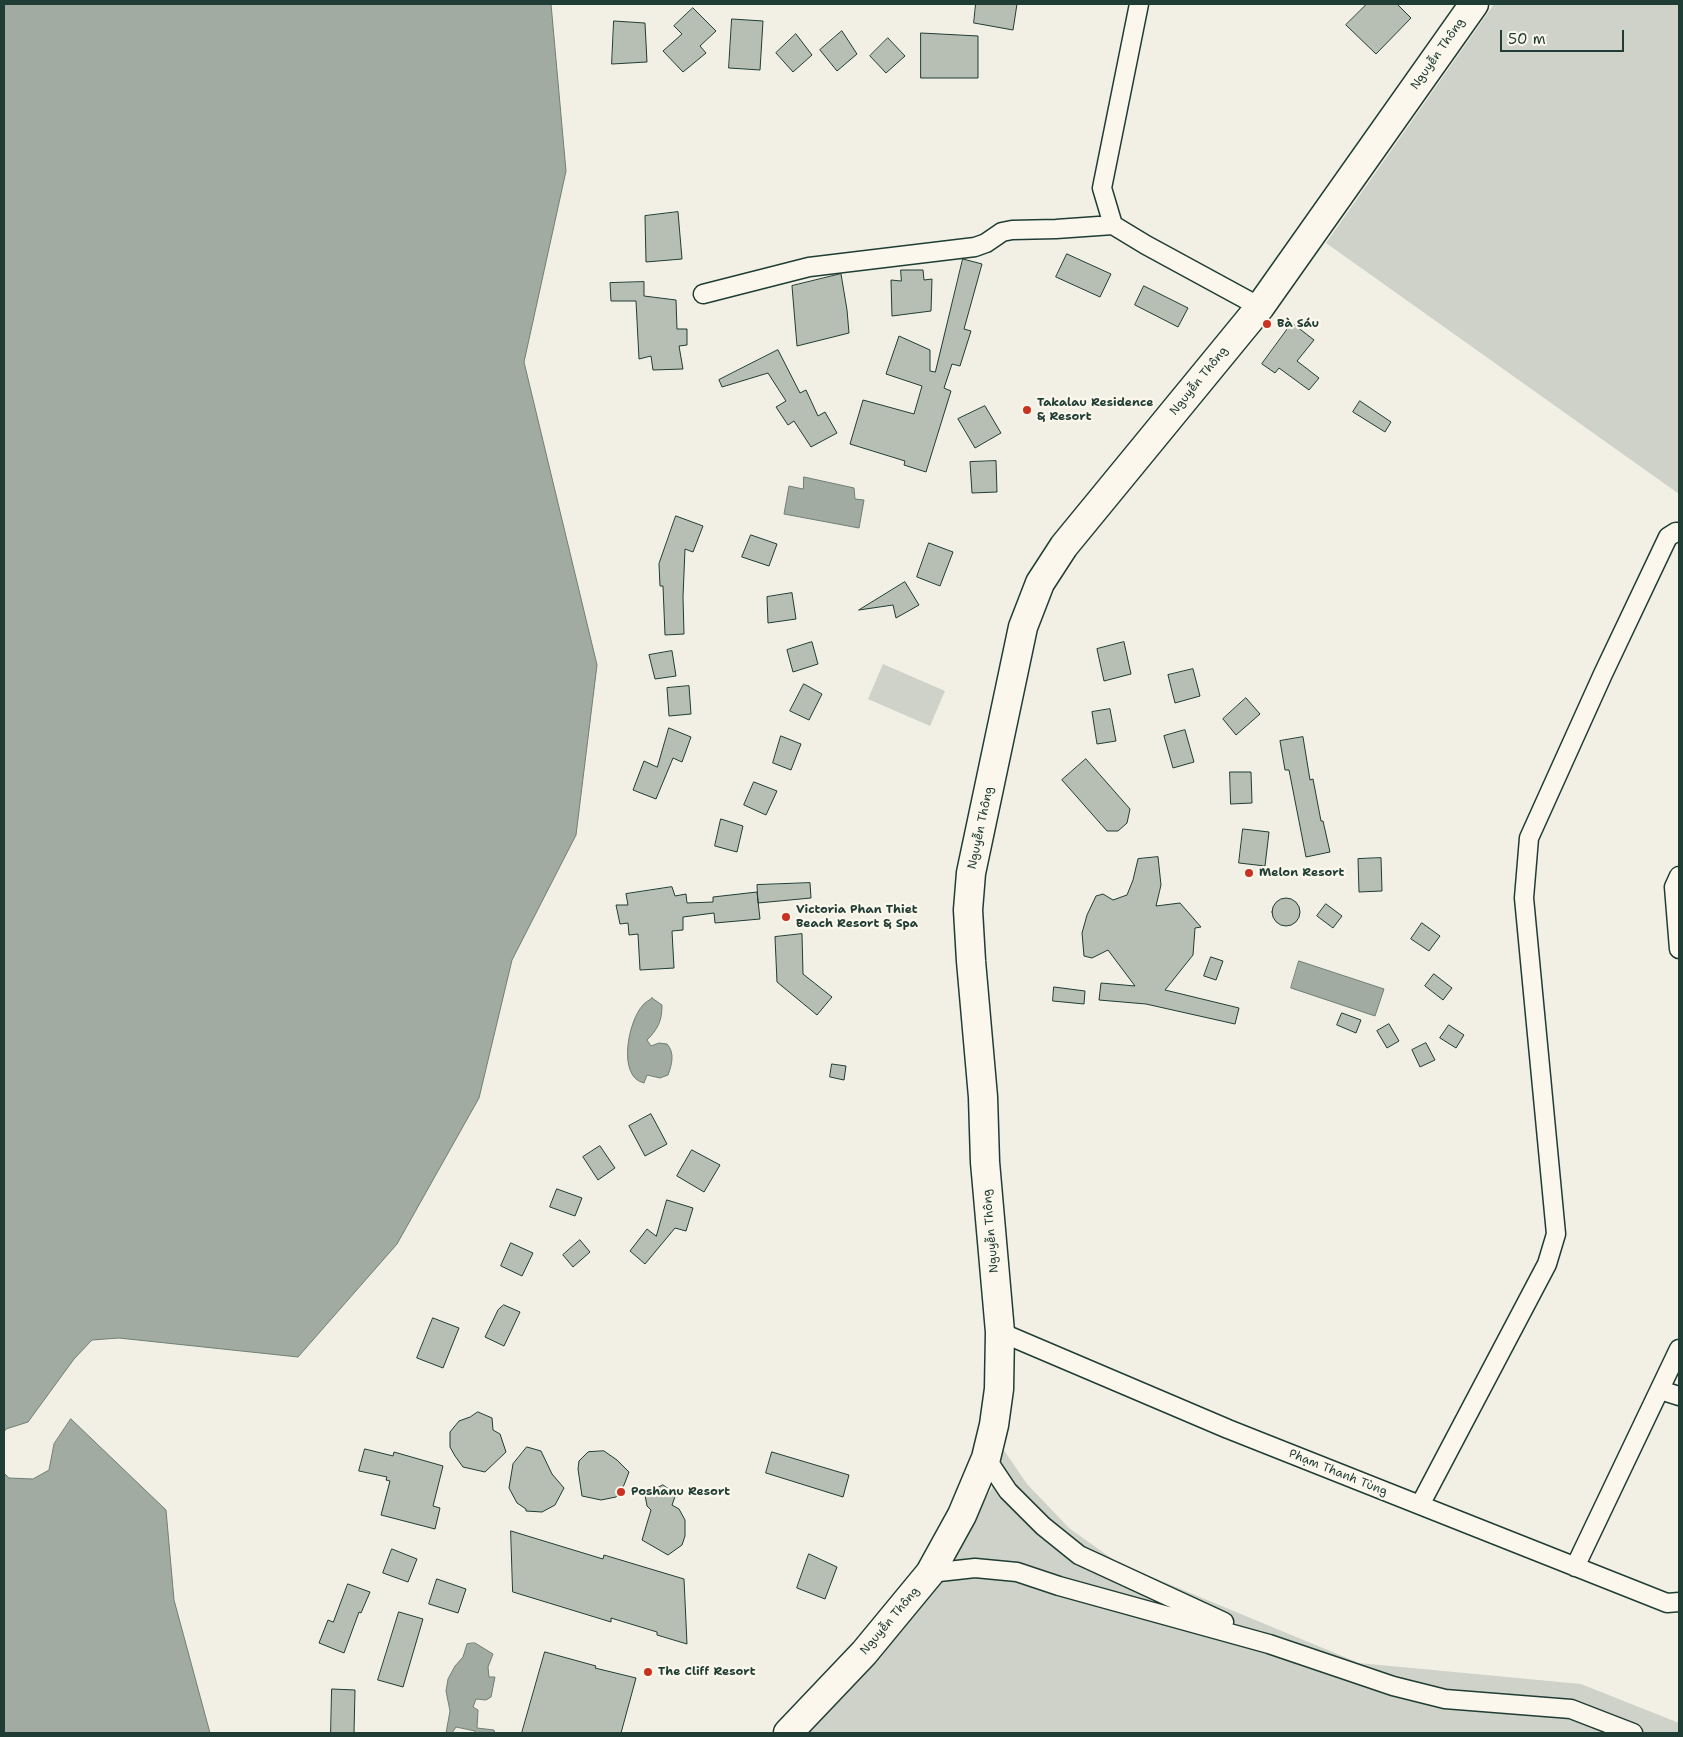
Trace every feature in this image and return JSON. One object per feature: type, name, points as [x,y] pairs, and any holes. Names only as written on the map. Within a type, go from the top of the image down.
[{"type":"main road","name":"Nguyễn Thông","points":[[788,1733],[864,1653],[930,1573],[962,1516],[986,1458],[994,1425],[998,1389],[1000,1332],[985,1162],[984,1097],[975,1013],[968,910],[971,873],[1023,627],[1040,583],[1064,546],[1260,307],[1474,4]]},
{"type":"street","points":[[1113,225],[1102,188],[1139,4]]},
{"type":"street","points":[[703,294],[809,268],[975,247],[986,243],[1002,232],[1012,230],[1113,225],[1260,307]]},
{"type":"street","points":[[1420,1505],[1547,1264],[1556,1234],[1524,898],[1529,838],[1603,674],[1668,537],[1679,532]]},
{"type":"street","points":[[1679,876],[1674,887],[1679,949]]},
{"type":"street","name":"Phạm Thanh Tùng","points":[[1000,1332],[1228,1429],[1575,1567],[1666,1603],[1679,1602]]},
{"type":"street","points":[[1575,1567],[1679,1349]]},
{"type":"street","points":[[1660,1390],[1679,1396]]},
{"type":"street","points":[[986,1458],[1008,1491],[1043,1526],[1079,1555],[1269,1644]]},
{"type":"street","points":[[930,1573],[975,1568],[1017,1572],[1059,1586],[1269,1644],[1393,1686],[1445,1699],[1571,1709],[1633,1733]]},
{"type":"shaded area","points":[[4,4],[551,4],[566,171],[524,362],[597,665],[576,835],[512,960],[479,1098],[397,1244],[298,1357],[119,1338],[92,1340],[74,1359],[28,1422],[6,1429],[4,1432]]},
{"type":"shaded area","points":[[1494,4],[1679,4],[1679,494],[1326,243]]},
{"type":"shaded area","points":[[804,477],[854,488],[855,499],[864,500],[859,528],[784,514],[789,486],[803,489]]},
{"type":"shaded area","points":[[883,664],[945,691],[930,726],[868,699]]},
{"type":"shaded area","points":[[1299,961],[1384,989],[1375,1016],[1291,988]]},
{"type":"shaded area","points":[[652,998],[662,1005],[662,1011],[659,1024],[647,1040],[651,1046],[659,1043],[667,1044],[670,1047],[672,1059],[668,1075],[660,1078],[647,1075],[644,1083],[636,1079],[630,1071],[628,1048],[633,1023],[644,1004]]},
{"type":"shaded area","points":[[71,1419],[166,1510],[174,1600],[210,1733],[4,1733],[4,1473],[9,1478],[33,1479],[49,1470],[54,1444]]},
{"type":"shaded area","points":[[1001,1446],[1027,1484],[1069,1528],[1118,1563],[1359,1663],[1581,1684],[1679,1723],[1679,1733],[805,1733],[927,1593],[992,1488]]},
{"type":"shaded area","points":[[475,1643],[493,1654],[488,1667],[489,1677],[495,1677],[491,1697],[486,1700],[476,1699],[473,1707],[478,1710],[477,1728],[494,1730],[495,1733],[475,1733],[475,1731],[456,1727],[452,1733],[446,1733],[450,1711],[446,1691],[448,1679],[455,1666],[463,1657],[467,1644]]},
{"type":"building","points":[[976,4],[1017,4],[1013,30],[974,23]]},
{"type":"building","points":[[1367,4],[1397,4],[1411,18],[1376,54],[1346,25]]},
{"type":"building","points":[[693,8],[716,31],[700,46],[706,53],[683,72],[663,51],[682,34],[674,26]]},
{"type":"building","points":[[732,19],[763,21],[760,70],[729,68]]},
{"type":"building","points":[[614,21],[645,23],[647,62],[612,64]]},
{"type":"building","points":[[842,31],[857,54],[837,71],[820,50]]},
{"type":"building","points":[[921,33],[978,36],[978,78],[921,78]]},
{"type":"building","points":[[796,34],[812,55],[793,72],[776,53]]},
{"type":"building","points":[[888,38],[905,56],[886,73],[870,56]]},
{"type":"building","points":[[678,212],[682,259],[646,262],[645,216]]},
{"type":"building","points":[[1067,254],[1111,274],[1100,297],[1056,277]]},
{"type":"building","points":[[963,259],[982,264],[964,329],[971,331],[960,366],[952,364],[944,388],[951,391],[926,472],[904,465],[905,461],[850,444],[863,400],[914,414],[922,386],[886,374],[899,336],[930,350],[930,371],[935,372]]},
{"type":"building","points":[[901,270],[923,270],[924,280],[932,279],[931,311],[892,316],[891,280],[901,281]]},
{"type":"building","points":[[841,274],[849,333],[797,346],[792,286]]},
{"type":"building","points":[[644,282],[644,296],[676,300],[677,329],[687,329],[687,345],[679,346],[683,369],[653,370],[651,356],[639,359],[636,301],[611,301],[610,283]]},
{"type":"building","points":[[1144,286],[1188,308],[1178,327],[1135,305]]},
{"type":"building","points":[[1292,323],[1314,340],[1297,361],[1319,378],[1309,390],[1279,368],[1275,373],[1262,364]]},
{"type":"building","points":[[778,350],[800,393],[806,390],[818,416],[825,412],[837,433],[811,447],[794,421],[788,425],[776,407],[786,401],[768,373],[722,387],[719,380]]},
{"type":"building","points":[[1360,401],[1391,422],[1385,432],[1353,412]]},
{"type":"building","points":[[985,406],[1001,433],[975,448],[958,419]]},
{"type":"building","points":[[996,461],[997,492],[972,493],[970,462]]},
{"type":"building","points":[[676,516],[703,526],[693,552],[685,549],[684,634],[665,635],[663,586],[660,586],[659,564]]},
{"type":"building","points":[[751,535],[777,544],[769,566],[742,557]]},
{"type":"building","points":[[929,543],[953,552],[940,586],[917,577]]},
{"type":"building","points":[[905,582],[919,605],[896,618],[893,605],[859,610]]},
{"type":"building","points":[[792,593],[796,619],[768,623],[767,597]]},
{"type":"building","points":[[812,642],[818,664],[793,672],[787,650]]},
{"type":"building","points":[[1124,642],[1131,674],[1104,681],[1097,649]]},
{"type":"building","points":[[672,651],[676,676],[655,679],[649,655]]},
{"type":"building","points":[[1193,669],[1200,696],[1175,703],[1168,675]]},
{"type":"building","points":[[804,684],[822,694],[809,720],[790,711]]},
{"type":"building","points":[[689,686],[691,714],[669,716],[667,688]]},
{"type":"building","points":[[1246,698],[1260,714],[1236,735],[1223,719]]},
{"type":"building","points":[[1110,709],[1116,741],[1097,744],[1092,712]]},
{"type":"building","points":[[669,728],[691,737],[682,762],[673,758],[656,799],[633,790],[644,761],[657,767]]},
{"type":"building","points":[[1185,730],[1194,762],[1173,768],[1164,736]]},
{"type":"building","points":[[781,736],[801,744],[791,770],[773,763]]},
{"type":"building","points":[[1303,737],[1310,780],[1313,779],[1321,821],[1323,821],[1330,852],[1306,857],[1289,770],[1285,770],[1280,741]]},
{"type":"building","points":[[1086,759],[1130,809],[1127,823],[1118,831],[1107,831],[1062,780]]},
{"type":"building","points":[[1230,772],[1251,772],[1252,803],[1231,804]]},
{"type":"building","points":[[754,782],[777,791],[766,815],[744,805]]},
{"type":"building","points":[[721,819],[743,826],[737,852],[715,846]]},
{"type":"building","points":[[1243,829],[1269,832],[1265,866],[1239,863]]},
{"type":"building","points":[[1158,857],[1161,885],[1156,906],[1180,903],[1201,927],[1195,928],[1193,955],[1165,990],[1239,1008],[1235,1024],[1146,1004],[1099,1000],[1101,983],[1135,986],[1108,950],[1092,958],[1084,956],[1082,933],[1087,915],[1096,896],[1103,894],[1113,900],[1127,895],[1138,859]]},
{"type":"building","points":[[1381,858],[1382,891],[1359,892],[1358,859]]},
{"type":"building","points":[[810,883],[811,898],[758,903],[757,885]]},
{"type":"building","points":[[672,887],[675,896],[686,894],[687,903],[713,902],[713,897],[757,892],[760,919],[715,923],[714,913],[683,917],[683,930],[672,931],[674,968],[640,970],[638,934],[629,935],[628,923],[620,924],[616,905],[628,905],[626,894]]},
{"type":"building","points":[[1286,898],[1296,902],[1300,912],[1296,922],[1286,926],[1276,922],[1272,912],[1276,902]]},
{"type":"building","points":[[1326,904],[1342,916],[1333,928],[1317,916]]},
{"type":"building","points":[[1422,923],[1440,936],[1429,951],[1411,939]]},
{"type":"building","points":[[802,934],[803,974],[832,997],[817,1015],[777,982],[775,937]]},
{"type":"building","points":[[1211,957],[1223,961],[1216,980],[1204,976]]},
{"type":"building","points":[[1434,974],[1452,988],[1443,1000],[1425,986]]},
{"type":"building","points":[[1054,987],[1085,991],[1084,1004],[1053,1001]]},
{"type":"building","points":[[1342,1013],[1361,1020],[1356,1033],[1337,1025]]},
{"type":"building","points":[[1389,1024],[1399,1041],[1387,1048],[1377,1031]]},
{"type":"building","points":[[1449,1025],[1464,1035],[1456,1048],[1440,1038]]},
{"type":"building","points":[[1426,1043],[1435,1060],[1420,1067],[1412,1050]]},
{"type":"building","points":[[832,1064],[846,1066],[844,1080],[830,1077]]},
{"type":"building","points":[[651,1114],[667,1144],[645,1156],[629,1126]]},
{"type":"building","points":[[600,1146],[615,1168],[598,1180],[583,1157]]},
{"type":"building","points":[[692,1150],[720,1165],[704,1192],[677,1176]]},
{"type":"building","points":[[557,1189],[582,1198],[575,1216],[550,1207]]},
{"type":"building","points":[[667,1200],[693,1208],[686,1231],[675,1228],[645,1264],[630,1251],[647,1229],[656,1236]]},
{"type":"building","points":[[580,1240],[590,1252],[573,1267],[563,1255]]},
{"type":"building","points":[[511,1243],[533,1253],[522,1276],[501,1266]]},
{"type":"building","points":[[504,1305],[520,1312],[504,1346],[485,1337],[498,1310]]},
{"type":"building","points":[[433,1318],[459,1328],[443,1368],[417,1358]]},
{"type":"building","points":[[478,1412],[492,1418],[493,1430],[500,1434],[506,1452],[485,1472],[463,1467],[450,1447],[450,1432],[459,1421]]},
{"type":"building","points":[[527,1447],[541,1451],[552,1474],[564,1488],[555,1505],[542,1512],[526,1511],[517,1503],[509,1488],[513,1464]]},
{"type":"building","points":[[365,1449],[393,1456],[394,1452],[443,1466],[433,1506],[440,1508],[435,1529],[381,1515],[390,1481],[386,1480],[387,1477],[359,1471]]},
{"type":"building","points":[[604,1451],[629,1472],[624,1485],[616,1497],[601,1500],[582,1496],[578,1469],[579,1461],[588,1452]]},
{"type":"building","points":[[772,1452],[849,1475],[843,1497],[766,1473]]},
{"type":"building","points":[[663,1485],[676,1494],[672,1505],[679,1509],[685,1520],[685,1536],[682,1545],[668,1555],[642,1540],[651,1510],[647,1506],[645,1495]]},
{"type":"building","points":[[511,1531],[603,1559],[604,1555],[684,1579],[687,1644],[657,1635],[657,1632],[611,1618],[611,1622],[513,1592]]},
{"type":"building","points":[[392,1549],[417,1559],[408,1582],[383,1573]]},
{"type":"building","points":[[809,1554],[837,1567],[825,1599],[797,1588]]},
{"type":"building","points":[[437,1579],[466,1589],[458,1613],[429,1604]]},
{"type":"building","points":[[348,1584],[370,1592],[361,1613],[359,1612],[344,1653],[319,1643],[328,1620],[333,1622]]},
{"type":"building","points":[[399,1612],[423,1619],[403,1687],[378,1680]]},
{"type":"building","points":[[545,1652],[596,1666],[595,1668],[636,1678],[621,1733],[522,1733]]},
{"type":"building","points":[[332,1689],[355,1690],[354,1733],[331,1733]]},
{"type":"place","name":"Bà Sáu","points":[[1267,324]]},
{"type":"place","name":"Takalau Residence & Resort","points":[[1027,410]]},
{"type":"place","name":"Melon Resort","points":[[1249,873]]},
{"type":"place","name":"Victoria Phan Thiet Beach Resort & Spa","points":[[786,917]]},
{"type":"place","name":"Poshanu Resort","points":[[621,1492]]},
{"type":"place","name":"The Cliff Resort","points":[[648,1672]]}]
